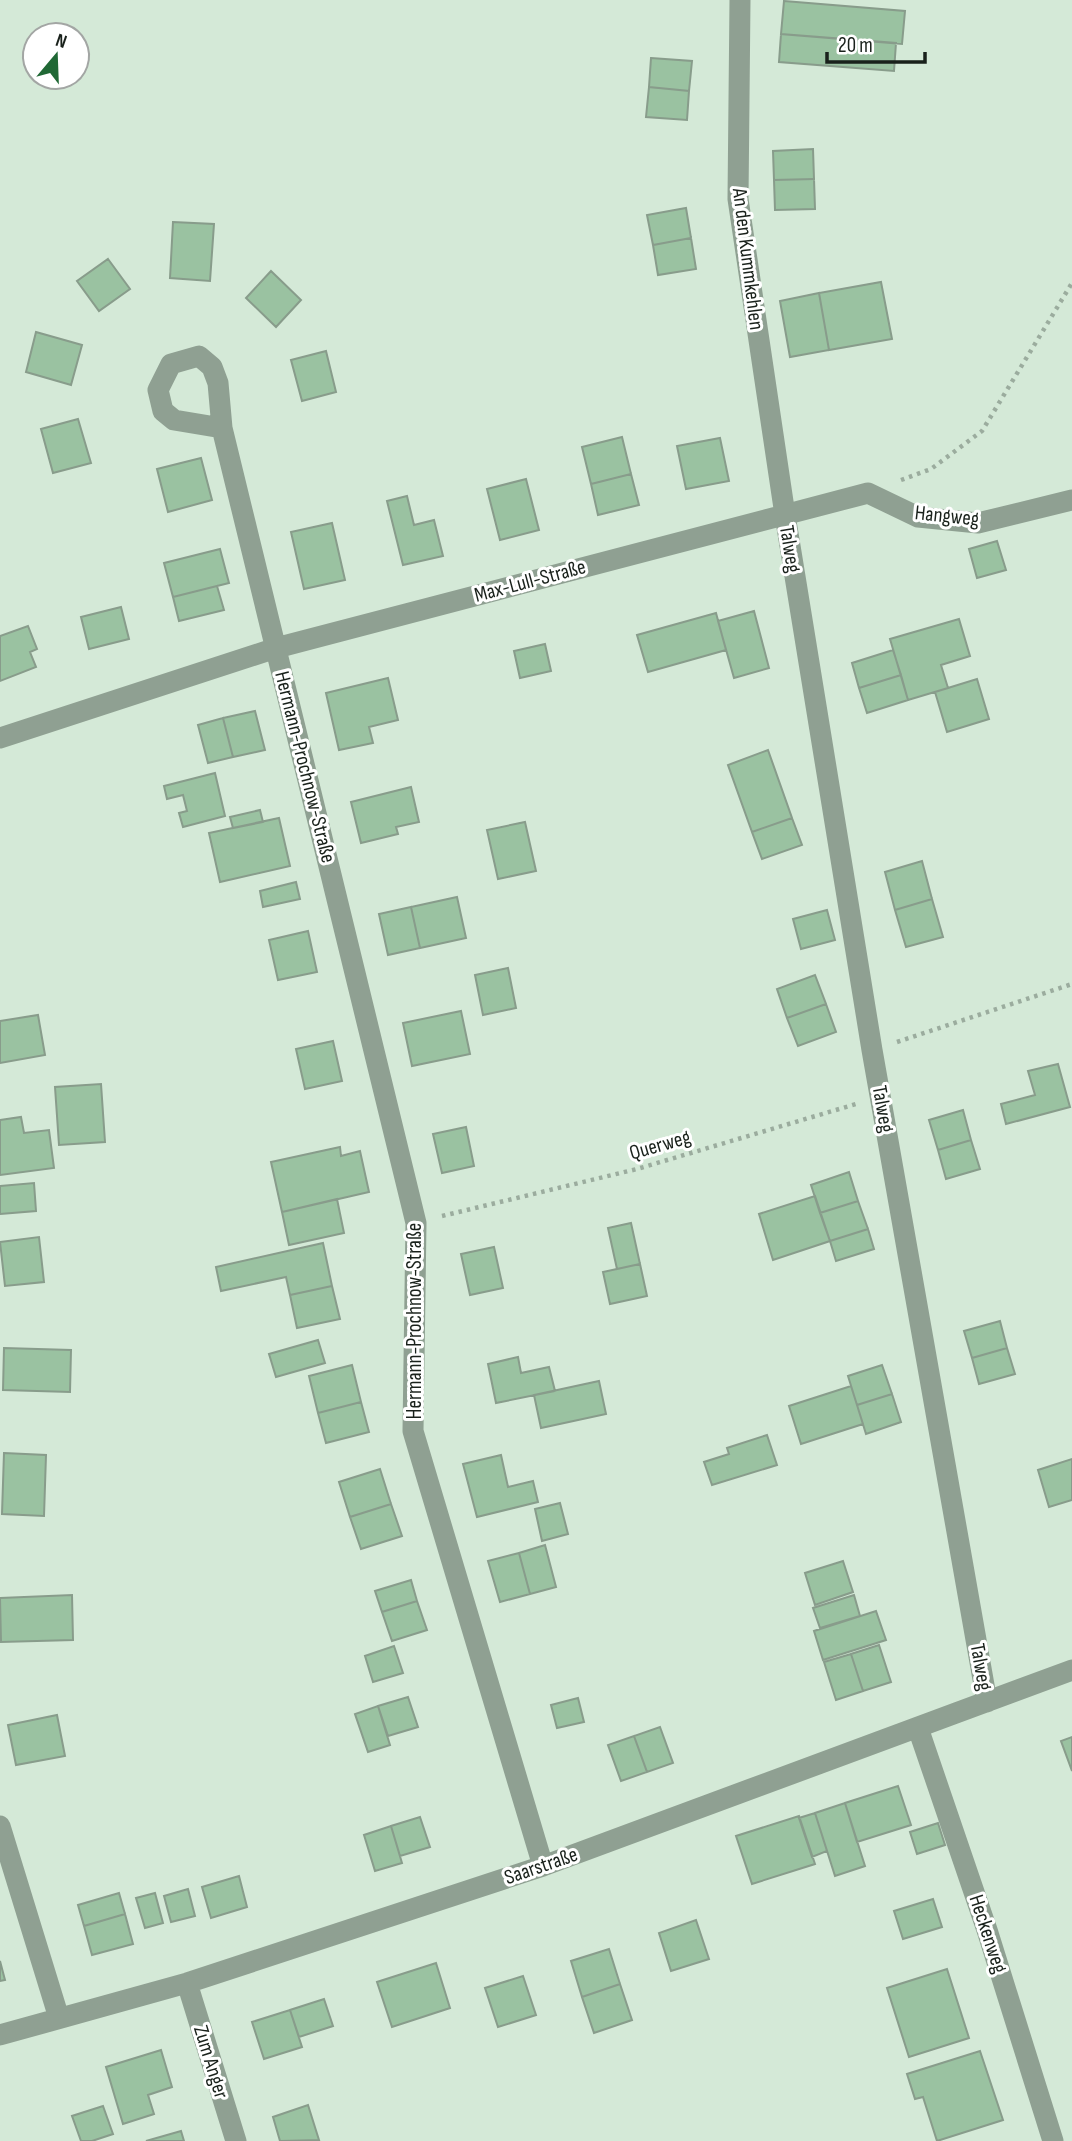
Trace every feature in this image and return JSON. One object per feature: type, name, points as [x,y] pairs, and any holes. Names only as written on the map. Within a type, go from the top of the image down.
[{"type":"street","name":"An den Kummkehlen","points":[[740,0],[737,199],[785,515]]},
{"type":"street","points":[[222,428],[276,648]]},
{"type":"street","points":[[785,515],[868,493]]},
{"type":"street","name":"Hangweg","points":[[868,493],[918,517],[978,523],[1072,499]]},
{"type":"street","name":"Max-Lull-Straße","points":[[0,738],[276,648],[785,515]]},
{"type":"street","name":"Talweg","points":[[785,515],[872,1050],[987,1702]]},
{"type":"street","name":"Hermann-Prochnow-Straße","points":[[276,648],[416,1223],[414,1431],[543,1866]]},
{"type":"street","name":"Saarstraße","points":[[0,2035],[187,1983],[543,1866],[1072,1670]]},
{"type":"street","name":"Heckenweg","points":[[918,1728],[987,1930],[1054,2141]]},
{"type":"street","points":[[0,1826],[59,2018]]},
{"type":"street","name":"Zum Anger","points":[[187,1983],[236,2141]]},
{"type":"path","points":[[868,493],[931,469],[982,431],[1072,283]]},
{"type":"path","points":[[872,1050],[1072,984]]},
{"type":"path","name":"Querweg","points":[[446,1215],[637,1169],[880,1097]]},
{"type":"building","points":[[784,1],[905,11],[902,44],[781,34]]},
{"type":"building","points":[[781,34],[896,43],[894,71],[779,62]]},
{"type":"building","points":[[651,58],[692,61],[689,91],[649,87]]},
{"type":"building","points":[[649,87],[689,91],[687,120],[646,117]]},
{"type":"building","points":[[813,149],[814,179],[774,180],[773,151]]},
{"type":"building","points":[[814,179],[815,209],[775,210],[774,180]]},
{"type":"building","points":[[686,208],[691,238],[653,245],[647,215]]},
{"type":"building","points":[[173,222],[214,224],[210,281],[170,278]]},
{"type":"building","points":[[691,238],[696,269],[658,275],[653,245]]},
{"type":"building","points":[[108,259],[130,289],[99,311],[77,281]]},
{"type":"building","points":[[271,271],[301,300],[276,327],[246,298]]},
{"type":"building","points":[[881,282],[892,339],[829,350],[819,293]]},
{"type":"building","points":[[819,293],[829,350],[790,357],[780,301]]},
{"type":"building","points":[[36,332],[82,345],[71,385],[26,372]]},
{"type":"building","points":[[326,351],[336,392],[302,401],[291,360]]},
{"type":"building","points":[[78,419],[91,463],[53,473],[41,429]]},
{"type":"building","points":[[622,437],[631,474],[591,484],[582,447]]},
{"type":"building","points":[[720,438],[729,481],[686,489],[677,446]]},
{"type":"building","points":[[201,458],[212,500],[168,512],[157,469]]},
{"type":"building","points":[[631,474],[639,505],[598,515],[591,484]]},
{"type":"building","points":[[526,479],[539,530],[500,540],[487,489]]},
{"type":"building","points":[[407,496],[414,525],[434,520],[443,556],[403,565],[387,501]]},
{"type":"building","points":[[332,523],[345,580],[304,589],[291,532]]},
{"type":"building","points":[[997,541],[1006,570],[977,578],[969,549]]},
{"type":"building","points":[[220,549],[229,583],[173,597],[164,563]]},
{"type":"building","points":[[217,586],[224,610],[179,621],[173,597]]},
{"type":"building","points":[[121,607],[129,639],[89,649],[81,617]]},
{"type":"building","points":[[754,611],[769,668],[734,678],[718,621]]},
{"type":"building","points":[[716,613],[726,650],[648,672],[637,635]]},
{"type":"building","points":[[959,619],[970,656],[941,665],[948,688],[908,700],[890,639]]},
{"type":"building","points":[[28,626],[37,649],[30,652],[36,667],[0,681],[0,636]]},
{"type":"building","points":[[545,644],[551,671],[520,678],[514,651]]},
{"type":"building","points":[[893,650],[901,675],[859,688],[852,663]]},
{"type":"building","points":[[901,675],[908,700],[867,713],[859,688]]},
{"type":"building","points":[[388,678],[398,720],[369,727],[373,743],[339,750],[326,693]]},
{"type":"building","points":[[977,679],[989,719],[947,732],[935,692]]},
{"type":"building","points":[[255,711],[265,750],[233,757],[223,718]]},
{"type":"building","points":[[223,718],[233,757],[208,763],[198,725]]},
{"type":"building","points":[[768,750],[792,818],[752,832],[728,765]]},
{"type":"building","points":[[215,773],[225,816],[183,827],[179,813],[187,811],[183,795],[167,799],[164,786]]},
{"type":"building","points":[[411,787],[419,822],[396,827],[398,834],[361,843],[351,802]]},
{"type":"building","points":[[260,810],[263,822],[233,828],[230,817]]},
{"type":"building","points":[[279,818],[290,866],[220,882],[209,833]]},
{"type":"building","points":[[792,818],[802,845],[762,859],[752,832]]},
{"type":"building","points":[[525,822],[536,871],[498,879],[487,830]]},
{"type":"building","points":[[922,861],[932,899],[895,910],[885,872]]},
{"type":"building","points":[[296,882],[300,899],[263,907],[260,891]]},
{"type":"building","points":[[457,897],[466,938],[420,948],[411,907]]},
{"type":"building","points":[[932,899],[943,937],[906,947],[895,910]]},
{"type":"building","points":[[411,907],[420,948],[388,955],[379,914]]},
{"type":"building","points":[[827,910],[835,940],[801,949],[793,919]]},
{"type":"building","points":[[308,931],[317,972],[278,980],[269,940]]},
{"type":"building","points":[[508,968],[516,1008],[483,1015],[475,975]]},
{"type":"building","points":[[815,975],[826,1004],[787,1018],[777,989]]},
{"type":"building","points":[[826,1004],[836,1032],[798,1046],[787,1018]]},
{"type":"building","points":[[461,1011],[470,1054],[412,1066],[403,1023]]},
{"type":"building","points":[[38,1015],[45,1055],[0,1063],[0,1021]]},
{"type":"building","points":[[333,1041],[342,1081],[305,1089],[296,1049]]},
{"type":"building","points":[[1058,1064],[1070,1107],[1006,1124],[1001,1104],[1035,1095],[1028,1071]]},
{"type":"building","points":[[101,1084],[105,1142],[59,1145],[55,1087]]},
{"type":"building","points":[[963,1110],[971,1140],[938,1150],[929,1120]]},
{"type":"building","points":[[21,1117],[24,1133],[49,1130],[54,1168],[0,1175],[0,1120]]},
{"type":"building","points":[[466,1127],[474,1166],[442,1173],[433,1134]]},
{"type":"building","points":[[971,1140],[980,1169],[946,1179],[938,1150]]},
{"type":"building","points":[[340,1147],[341,1156],[360,1151],[369,1192],[282,1212],[271,1162]]},
{"type":"building","points":[[849,1172],[858,1201],[820,1213],[811,1185]]},
{"type":"building","points":[[34,1183],[36,1211],[0,1214],[0,1186]]},
{"type":"building","points":[[815,1196],[830,1241],[773,1260],[759,1214]]},
{"type":"building","points":[[337,1199],[344,1233],[289,1245],[282,1212]]},
{"type":"building","points":[[858,1201],[868,1229],[830,1241],[820,1213]]},
{"type":"building","points":[[631,1223],[640,1264],[617,1269],[608,1228]]},
{"type":"building","points":[[868,1229],[874,1249],[836,1261],[830,1241]]},
{"type":"building","points":[[39,1237],[44,1282],[5,1286],[0,1242]]},
{"type":"building","points":[[323,1243],[332,1286],[290,1295],[286,1277],[221,1291],[216,1267]]},
{"type":"building","points":[[494,1247],[503,1288],[470,1295],[461,1254]]},
{"type":"building","points":[[640,1264],[647,1296],[610,1304],[603,1272]]},
{"type":"building","points":[[332,1286],[340,1319],[297,1328],[290,1295]]},
{"type":"building","points":[[1000,1321],[1007,1348],[972,1358],[964,1331]]},
{"type":"building","points":[[318,1340],[325,1363],[276,1377],[269,1354]]},
{"type":"building","points":[[4,1348],[71,1350],[70,1392],[3,1390]]},
{"type":"building","points":[[1007,1348],[1015,1374],[979,1384],[972,1358]]},
{"type":"building","points":[[518,1357],[521,1373],[549,1367],[555,1391],[496,1403],[488,1364]]},
{"type":"building","points":[[352,1365],[361,1402],[318,1413],[309,1376]]},
{"type":"building","points":[[882,1365],[892,1394],[857,1405],[848,1376]]},
{"type":"building","points":[[599,1381],[606,1414],[541,1428],[534,1395]]},
{"type":"building","points":[[851,1386],[863,1424],[801,1444],[789,1406]]},
{"type":"building","points":[[892,1394],[901,1422],[866,1434],[857,1405]]},
{"type":"building","points":[[361,1402],[369,1432],[326,1443],[318,1413]]},
{"type":"building","points":[[767,1435],[777,1465],[712,1485],[704,1462],[729,1454],[727,1448]]},
{"type":"building","points":[[4,1453],[46,1455],[44,1516],[2,1514]]},
{"type":"building","points":[[501,1455],[508,1487],[533,1481],[538,1502],[477,1517],[463,1464]]},
{"type":"building","points":[[1072,1459],[1072,1500],[1049,1507],[1038,1470]]},
{"type":"building","points":[[380,1469],[391,1504],[350,1517],[339,1482]]},
{"type":"building","points":[[560,1503],[568,1534],[542,1541],[535,1509]]},
{"type":"building","points":[[391,1504],[402,1536],[361,1549],[350,1517]]},
{"type":"building","points":[[545,1545],[556,1587],[530,1594],[519,1553]]},
{"type":"building","points":[[519,1553],[530,1594],[500,1602],[488,1561]]},
{"type":"building","points":[[843,1561],[853,1592],[815,1605],[805,1573]]},
{"type":"building","points":[[411,1580],[417,1601],[382,1612],[375,1591]]},
{"type":"building","points":[[72,1595],[73,1640],[1,1642],[0,1598]]},
{"type":"building","points":[[854,1595],[860,1616],[820,1628],[813,1608]]},
{"type":"building","points":[[417,1601],[427,1630],[392,1641],[382,1612]]},
{"type":"building","points":[[876,1611],[886,1640],[823,1660],[814,1631]]},
{"type":"building","points":[[879,1645],[891,1682],[863,1691],[851,1654]]},
{"type":"building","points":[[394,1646],[403,1673],[373,1682],[365,1656]]},
{"type":"building","points":[[851,1654],[863,1691],[836,1700],[824,1662]]},
{"type":"building","points":[[408,1697],[418,1727],[388,1736],[378,1706]]},
{"type":"building","points":[[578,1698],[584,1722],[557,1728],[551,1705]]},
{"type":"building","points":[[378,1706],[390,1745],[368,1752],[355,1714]]},
{"type":"building","points":[[57,1715],[65,1756],[16,1765],[8,1725]]},
{"type":"building","points":[[660,1727],[673,1763],[647,1772],[634,1736]]},
{"type":"building","points":[[634,1736],[647,1772],[621,1781],[608,1745]]},
{"type":"building","points":[[1072,1737],[1072,1771],[1061,1741]]},
{"type":"building","points":[[898,1786],[911,1825],[857,1842],[845,1803]]},
{"type":"building","points":[[845,1803],[865,1866],[835,1876],[815,1813]]},
{"type":"building","points":[[815,1813],[827,1851],[812,1857],[799,1818]]},
{"type":"building","points":[[799,1816],[815,1864],[752,1884],[736,1836]]},
{"type":"building","points":[[420,1817],[430,1847],[400,1856],[391,1826]]},
{"type":"building","points":[[938,1823],[945,1845],[917,1854],[910,1832]]},
{"type":"building","points":[[391,1826],[402,1863],[375,1871],[364,1835]]},
{"type":"building","points":[[239,1876],[247,1907],[211,1918],[202,1887]]},
{"type":"building","points":[[188,1889],[195,1916],[171,1922],[164,1896]]},
{"type":"building","points":[[119,1893],[125,1914],[84,1926],[78,1905]]},
{"type":"building","points":[[155,1893],[163,1923],[145,1928],[136,1898]]},
{"type":"building","points":[[933,1899],[942,1927],[903,1939],[894,1911]]},
{"type":"building","points":[[125,1914],[133,1944],[92,1955],[84,1926]]},
{"type":"building","points":[[696,1920],[709,1959],[671,1971],[659,1933]]},
{"type":"building","points":[[609,1949],[620,1984],[582,1997],[571,1961]]},
{"type":"building","points":[[0,1961],[5,1980],[0,1981]]},
{"type":"building","points":[[436,1963],[450,2008],[392,2027],[377,1982]]},
{"type":"building","points":[[947,1969],[969,2038],[909,2057],[887,1988]]},
{"type":"building","points":[[523,1976],[536,2015],[498,2027],[485,1988]]},
{"type":"building","points":[[620,1984],[632,2020],[594,2033],[582,1997]]},
{"type":"building","points":[[324,1999],[333,2026],[299,2037],[290,2010]]},
{"type":"building","points":[[290,2010],[302,2047],[264,2059],[252,2022]]},
{"type":"building","points":[[161,2050],[172,2087],[148,2095],[154,2114],[123,2124],[106,2067]]},
{"type":"building","points":[[980,2051],[1003,2120],[937,2141],[923,2097],[915,2099],[907,2074]]},
{"type":"building","points":[[308,2105],[319,2140],[280,2141],[273,2117]]},
{"type":"building","points":[[103,2106],[113,2134],[92,2141],[81,2141],[72,2116]]},
{"type":"building","points":[[181,2131],[184,2141],[146,2141]]}]
